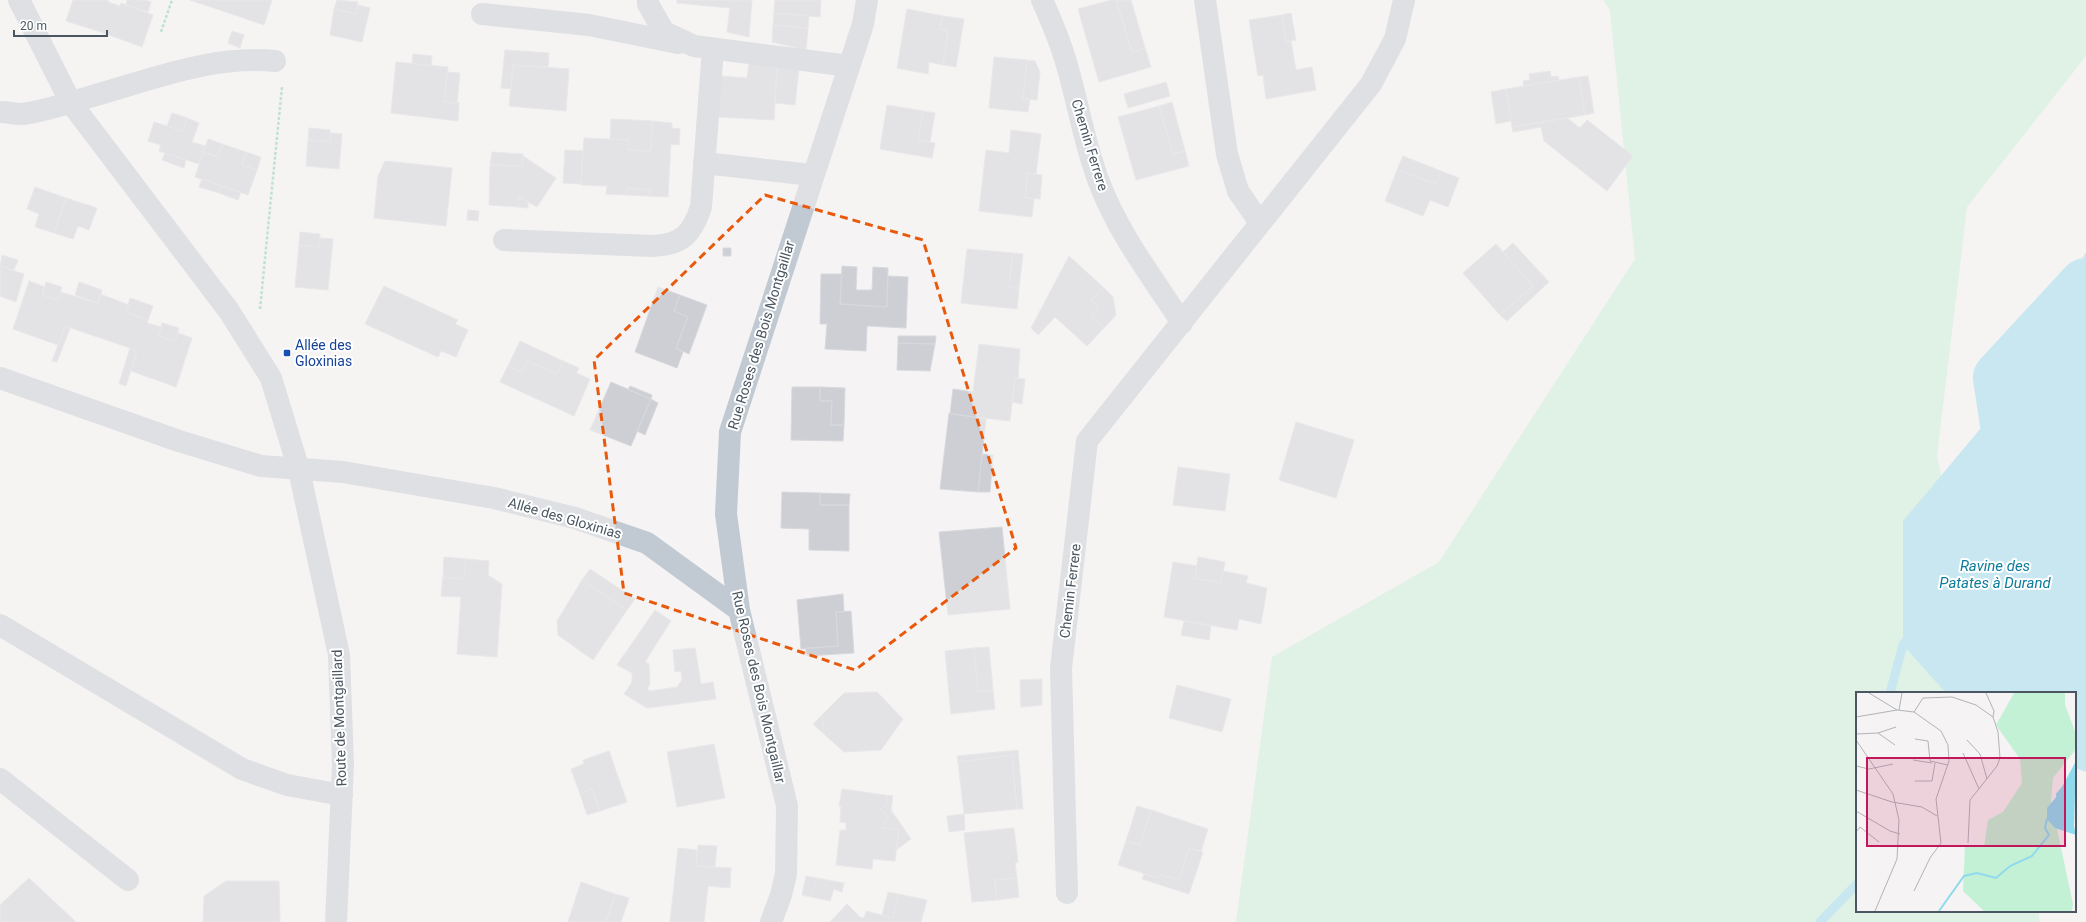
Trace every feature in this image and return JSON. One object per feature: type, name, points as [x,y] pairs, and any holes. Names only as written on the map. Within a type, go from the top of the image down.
[{"type":"street","name":"Route de Montgaillard","points":[[19,0],[71,103],[229,311],[271,378],[300,470],[339,655],[343,765],[336,922]]},
{"type":"street","points":[[648,0],[648,4],[664,32],[703,48]]},
{"type":"street","name":"Rue Roses des Bois Montgaillar","points":[[771,922],[781,895],[786,874],[787,806],[739,610],[726,514],[730,432],[812,175],[863,24],[867,0]]},
{"type":"street","name":"Chemin Ferrere","points":[[1042,0],[1066,62],[1083,132],[1099,183],[1124,234],[1182,323]]},
{"type":"street","points":[[1206,0],[1227,154],[1238,191],[1260,223]]},
{"type":"street","name":"Chemin Ferrere","points":[[1067,893],[1061,668],[1087,441],[1371,84],[1395,39],[1404,0]]},
{"type":"street","points":[[482,14],[589,25],[703,48],[849,66]]},
{"type":"street","points":[[504,240],[670,245],[684,236],[696,224],[701,207],[704,163],[703,48]]},
{"type":"street","points":[[0,112],[22,114],[71,103],[186,70],[224,61],[251,59],[275,61]]},
{"type":"street","points":[[704,163],[812,175]]},
{"type":"street","name":"Allée des Gloxinias","points":[[0,378],[179,441],[261,466],[343,472],[494,498],[575,518],[647,543],[739,610]]},
{"type":"street","points":[[0,625],[242,769],[287,786],[342,795]]},
{"type":"street","points":[[0,779],[128,880]]},
{"type":"path","points":[[162,32],[172,0]]},
{"type":"path","points":[[260,316],[282,82],[275,61]]},
{"type":"highlighted area","points":[[765,195],[923,240],[1016,548],[855,670],[624,593],[594,360]]},
{"type":"green space","points":[[1603,0],[2086,0],[2086,56],[1967,207],[1937,456],[1990,692],[1856,692],[1856,912],[2038,912],[2040,922],[1236,922],[1272,657],[1439,562],[1635,259],[1610,10]]},
{"type":"water","name":"Ravine des Patates à Durand","points":[[2086,252],[2086,772],[2076,768],[2076,692],[1945,692],[1903,645],[1903,521],[2007,397]]},
{"type":"building","points":[[73,0],[108,0],[108,2],[120,6],[121,3],[153,15],[142,47],[66,21]]},
{"type":"building","points":[[127,0],[145,0],[151,2],[148,12],[126,5]]},
{"type":"building","points":[[190,0],[272,0],[264,25]]},
{"type":"building","points":[[337,0],[358,2],[356,14],[334,9]]},
{"type":"building","points":[[677,0],[752,0],[749,37],[727,32],[730,8],[677,3]]},
{"type":"building","points":[[775,0],[821,0],[820,17],[774,13]]},
{"type":"building","points":[[1116,0],[1132,52],[1145,48],[1151,67],[1099,82],[1078,9]]},
{"type":"building","points":[[1116,0],[1131,0],[1145,48],[1132,52]]},
{"type":"building","points":[[358,5],[370,8],[362,42],[330,35],[334,9],[356,14]]},
{"type":"building","points":[[907,9],[943,16],[940,29],[948,31],[943,65],[929,62],[928,74],[897,68]]},
{"type":"building","points":[[774,13],[809,16],[808,28],[773,25]]},
{"type":"building","points":[[1291,13],[1296,40],[1286,41],[1282,15]]},
{"type":"building","points":[[1282,15],[1286,41],[1291,41],[1296,70],[1312,67],[1316,90],[1266,99],[1263,75],[1258,76],[1249,20]]},
{"type":"building","points":[[943,16],[964,19],[956,67],[943,65],[948,31],[940,29]]},
{"type":"building","points":[[773,25],[808,28],[806,50],[772,42]]},
{"type":"building","points":[[232,31],[244,35],[240,48],[228,43]]},
{"type":"building","points":[[505,50],[549,53],[548,67],[513,65],[511,89],[501,88]]},
{"type":"building","points":[[413,54],[432,56],[431,66],[412,63]]},
{"type":"building","points":[[994,57],[1027,60],[1023,99],[1030,99],[1028,112],[989,108]]},
{"type":"building","points":[[1027,60],[1035,61],[1040,72],[1037,100],[1023,99]]},
{"type":"building","points":[[396,62],[448,67],[444,102],[459,103],[458,121],[391,113]]},
{"type":"building","points":[[749,63],[777,66],[774,120],[716,117],[721,76],[747,78]]},
{"type":"building","points":[[513,65],[569,69],[566,111],[509,106]]},
{"type":"building","points":[[777,66],[799,68],[795,105],[775,103]]},
{"type":"building","points":[[1550,71],[1551,77],[1558,76],[1559,80],[1524,86],[1523,81],[1530,80],[1529,74]]},
{"type":"building","points":[[447,72],[460,73],[457,103],[444,102]]},
{"type":"building","points":[[1588,76],[1594,113],[1585,115],[1579,77]]},
{"type":"building","points":[[1579,77],[1585,115],[1512,127],[1506,89]]},
{"type":"building","points":[[1166,82],[1170,96],[1128,108],[1124,94]]},
{"type":"building","points":[[1506,89],[1511,121],[1496,124],[1491,92]]},
{"type":"building","points":[[1172,102],[1185,151],[1173,154],[1159,106]]},
{"type":"building","points":[[887,105],[923,111],[918,140],[935,143],[932,158],[880,149]]},
{"type":"building","points":[[1159,106],[1173,154],[1185,151],[1189,166],[1136,180],[1118,117]]},
{"type":"building","points":[[923,111],[935,113],[930,142],[918,140]]},
{"type":"building","points":[[172,113],[187,118],[183,131],[167,126]]},
{"type":"building","points":[[187,118],[199,123],[192,142],[205,146],[199,164],[159,151],[161,145],[148,141],[154,122],[183,131]]},
{"type":"building","points":[[1567,118],[1580,128],[1587,120],[1633,156],[1607,191],[1544,141],[1541,127],[1513,132],[1512,127]]},
{"type":"building","points":[[611,119],[652,121],[651,151],[628,150],[629,140],[610,139]]},
{"type":"building","points":[[652,121],[672,123],[672,128],[680,129],[679,145],[671,144],[668,197],[650,196],[650,190],[627,188],[627,195],[606,194],[607,186],[581,185],[584,138],[629,140],[628,150],[651,151]]},
{"type":"building","points":[[309,128],[330,130],[330,142],[308,140]]},
{"type":"building","points":[[1011,130],[1041,134],[1036,174],[1028,173],[1025,198],[1034,199],[1032,217],[979,211],[986,150],[1009,153]]},
{"type":"building","points":[[330,133],[342,134],[339,169],[306,166],[308,140],[330,142]]},
{"type":"building","points":[[208,139],[222,144],[218,157],[203,152]]},
{"type":"building","points":[[222,144],[246,152],[242,165],[257,170],[248,195],[195,177],[203,152],[218,157]]},
{"type":"building","points":[[565,150],[583,151],[581,184],[563,183]]},
{"type":"building","points":[[246,152],[261,157],[257,170],[242,165]]},
{"type":"building","points":[[492,152],[523,154],[522,166],[490,165]]},
{"type":"building","points":[[165,153],[186,160],[184,168],[162,160]]},
{"type":"building","points":[[523,156],[556,178],[537,207],[519,197],[518,207],[489,205],[490,165],[522,166]]},
{"type":"building","points":[[1403,156],[1441,171],[1436,184],[1397,170]]},
{"type":"building","points":[[385,161],[452,168],[446,226],[374,218],[378,176]]},
{"type":"building","points":[[1397,170],[1436,184],[1441,171],[1459,178],[1448,207],[1430,200],[1423,216],[1385,201]]},
{"type":"building","points":[[1028,173],[1042,175],[1040,199],[1025,198]]},
{"type":"building","points":[[202,179],[222,186],[219,193],[199,187]]},
{"type":"building","points":[[222,186],[241,192],[238,200],[219,193]]},
{"type":"building","points":[[35,187],[66,198],[54,233],[35,227],[39,214],[27,209]]},
{"type":"building","points":[[627,188],[650,190],[650,196],[627,195]]},
{"type":"building","points":[[519,197],[528,202],[528,208],[518,207]]},
{"type":"building","points":[[66,198],[97,208],[89,230],[78,226],[73,239],[54,233]]},
{"type":"building","points":[[468,210],[479,211],[478,221],[467,220]]},
{"type":"building","points":[[300,232],[320,234],[319,247],[299,245]]},
{"type":"building","points":[[320,238],[333,239],[328,290],[295,287],[299,245],[319,247]]},
{"type":"building","points":[[1513,243],[1549,282],[1507,321],[1500,315],[1533,286],[1503,252]]},
{"type":"building","points":[[1496,244],[1533,286],[1500,315],[1463,273]]},
{"type":"building","points":[[723,248],[731,248],[731,256],[723,256]]},
{"type":"building","points":[[967,249],[1013,253],[1009,287],[1019,288],[1017,309],[961,303]]},
{"type":"building","points":[[1013,253],[1023,254],[1019,288],[1009,287]]},
{"type":"building","points":[[2,255],[18,260],[14,270],[0,266]]},
{"type":"building","points":[[1069,256],[1103,287],[1091,301],[1099,307],[1091,317],[1104,328],[1087,346],[1055,317],[1038,335],[1031,328]]},
{"type":"building","points":[[0,266],[24,274],[16,302],[0,296]]},
{"type":"building","points":[[842,266],[857,267],[856,290],[872,290],[873,267],[888,268],[887,307],[840,304]]},
{"type":"building","points":[[821,274],[842,274],[840,304],[887,307],[888,276],[908,277],[906,328],[867,326],[866,351],[825,349],[827,324],[820,324]]},
{"type":"building","points":[[29,281],[45,287],[42,295],[58,300],[60,292],[98,303],[100,294],[129,305],[126,312],[148,320],[147,323],[161,327],[159,336],[175,341],[178,333],[192,338],[176,387],[131,371],[137,351],[130,348],[65,326],[58,345],[13,329]]},
{"type":"building","points":[[46,282],[62,287],[58,300],[42,295]]},
{"type":"building","points":[[79,282],[102,290],[98,303],[75,295]]},
{"type":"building","points":[[384,286],[458,320],[455,324],[468,330],[456,357],[441,351],[438,357],[365,324]]},
{"type":"building","points":[[658,287],[680,295],[674,311],[688,317],[676,348],[683,352],[677,368],[635,352]]},
{"type":"building","points":[[1103,287],[1113,297],[1116,315],[1104,328],[1091,317],[1099,307],[1091,301]]},
{"type":"building","points":[[680,295],[707,305],[689,354],[676,348],[688,317],[674,311]]},
{"type":"building","points":[[130,298],[153,306],[148,320],[126,312]]},
{"type":"building","points":[[162,323],[179,328],[175,341],[159,336]]},
{"type":"building","points":[[65,326],[70,328],[57,362],[52,361]]},
{"type":"building","points":[[898,336],[936,336],[935,344],[898,343]]},
{"type":"building","points":[[520,341],[563,361],[557,374],[527,361],[522,372],[508,366]]},
{"type":"building","points":[[898,343],[935,344],[930,371],[897,370]]},
{"type":"building","points":[[979,344],[1020,349],[1018,379],[1015,378],[1010,421],[950,414],[953,389],[973,392]]},
{"type":"building","points":[[130,348],[137,351],[126,386],[119,384]]},
{"type":"building","points":[[527,361],[557,374],[563,361],[579,368],[576,373],[590,379],[574,416],[500,382],[508,366],[522,372]]},
{"type":"building","points":[[1015,378],[1025,379],[1022,404],[1012,402]]},
{"type":"building","points":[[611,382],[651,399],[631,446],[590,430]]},
{"type":"building","points":[[630,386],[652,395],[651,399],[628,390]]},
{"type":"building","points":[[792,387],[820,387],[820,401],[832,401],[831,425],[844,425],[843,441],[791,440]]},
{"type":"building","points":[[820,387],[845,388],[844,425],[831,425],[832,401],[820,401]]},
{"type":"building","points":[[651,399],[658,403],[645,435],[637,431]]},
{"type":"building","points":[[949,413],[986,419],[978,492],[940,489]]},
{"type":"building","points":[[1296,422],[1354,440],[1336,498],[1279,480]]},
{"type":"building","points":[[982,454],[993,455],[990,492],[978,492]]},
{"type":"building","points":[[1178,467],[1230,474],[1225,511],[1173,505]]},
{"type":"building","points":[[782,492],[820,493],[820,505],[849,505],[849,551],[809,550],[809,529],[781,528]]},
{"type":"building","points":[[820,493],[850,494],[849,505],[820,505]]},
{"type":"building","points":[[1002,527],[1010,609],[948,615],[939,532]]},
{"type":"building","points":[[444,557],[466,559],[464,579],[443,577]]},
{"type":"building","points":[[1198,557],[1225,562],[1221,583],[1195,578]]},
{"type":"building","points":[[466,559],[489,561],[488,575],[502,584],[497,657],[457,654],[461,597],[441,596],[443,577],[464,579]]},
{"type":"building","points":[[1173,562],[1197,566],[1195,578],[1221,583],[1223,571],[1248,576],[1246,583],[1267,588],[1261,624],[1239,619],[1237,630],[1164,617]]},
{"type":"building","points":[[590,569],[635,599],[627,610],[582,580]]},
{"type":"building","points":[[582,580],[627,610],[593,660],[558,635],[557,621]]},
{"type":"building","points":[[843,594],[844,612],[836,612],[838,646],[801,649],[797,600]]},
{"type":"building","points":[[655,610],[671,621],[645,662],[649,664],[650,684],[647,689],[650,691],[677,687],[682,680],[681,671],[675,672],[673,650],[695,648],[701,684],[713,682],[716,699],[647,708],[624,694],[632,682],[632,673],[617,665]]},
{"type":"building","points":[[851,611],[854,653],[806,656],[806,648],[838,646],[836,612]]},
{"type":"building","points":[[1184,621],[1211,626],[1209,640],[1181,635]]},
{"type":"building","points":[[989,647],[993,690],[978,692],[974,648]]},
{"type":"building","points":[[974,648],[978,692],[993,690],[995,709],[951,714],[945,651]]},
{"type":"building","points":[[1042,679],[1042,705],[1021,707],[1020,680]]},
{"type":"building","points":[[1177,685],[1231,699],[1222,732],[1169,718]]},
{"type":"building","points":[[877,692],[903,719],[881,750],[844,752],[824,734],[822,715],[844,693]]},
{"type":"building","points":[[822,715],[824,734],[813,724]]},
{"type":"building","points":[[714,744],[725,798],[677,807],[667,752]]},
{"type":"building","points":[[1018,750],[1023,809],[1017,809],[1012,755],[958,762],[957,756]]},
{"type":"building","points":[[609,751],[627,802],[600,811],[592,789],[580,794],[571,769],[584,764],[583,760]]},
{"type":"building","points":[[1012,755],[1017,809],[964,814],[958,762]]},
{"type":"building","points":[[592,789],[600,811],[587,815],[580,794]]},
{"type":"building","points":[[842,789],[885,795],[887,798],[886,806],[880,809],[889,818],[883,823],[882,828],[899,829],[895,861],[873,859],[872,869],[836,865],[840,830],[846,830],[846,823],[840,822],[841,806],[839,806]]},
{"type":"building","points":[[885,795],[893,796],[891,810],[911,839],[896,850],[899,829],[882,828],[883,823],[889,818],[880,809],[886,806],[887,798]]},
{"type":"building","points":[[1137,806],[1151,810],[1140,845],[1126,841]]},
{"type":"building","points":[[1151,810],[1208,829],[1201,851],[1189,848],[1179,880],[1159,874],[1158,878],[1118,865],[1126,841],[1140,845]]},
{"type":"building","points":[[964,814],[965,830],[949,832],[947,816]]},
{"type":"building","points":[[1014,828],[1018,862],[1015,863],[1017,878],[995,880],[997,900],[972,902],[964,833]]},
{"type":"building","points":[[698,845],[717,846],[715,867],[696,866]]},
{"type":"building","points":[[678,848],[697,850],[696,866],[731,868],[730,888],[708,886],[704,922],[670,922]]},
{"type":"building","points":[[1189,848],[1203,852],[1189,894],[1142,879],[1144,874],[1158,878],[1159,874],[1179,880]]},
{"type":"building","points":[[806,876],[817,878],[811,897],[802,895]]},
{"type":"building","points":[[29,878],[76,922],[0,922],[0,905]]},
{"type":"building","points":[[817,878],[844,883],[842,892],[834,889],[830,901],[811,897]]},
{"type":"building","points":[[1017,878],[1019,897],[997,900],[995,880]]},
{"type":"building","points":[[226,881],[279,881],[280,922],[203,922],[204,896]]},
{"type":"building","points":[[581,882],[615,894],[606,922],[568,922]]},
{"type":"building","points":[[888,892],[898,894],[893,918],[882,915]]},
{"type":"building","points":[[615,894],[629,898],[621,922],[606,922]]},
{"type":"building","points":[[898,894],[927,900],[921,922],[830,922],[847,904],[860,917],[864,918],[866,911],[893,918]]},
{"type":"waterway","name":"Ravine des Patates à Durand","points":[[2016,476],[2001,378],[2086,286]]},
{"type":"waterway","points":[[1890,692],[1903,645],[1909,636]]},
{"type":"waterway","points":[[1820,922],[1856,885]]},
{"type":"place","name":"Allée des Gloxinias","points":[[287,353]]}]
